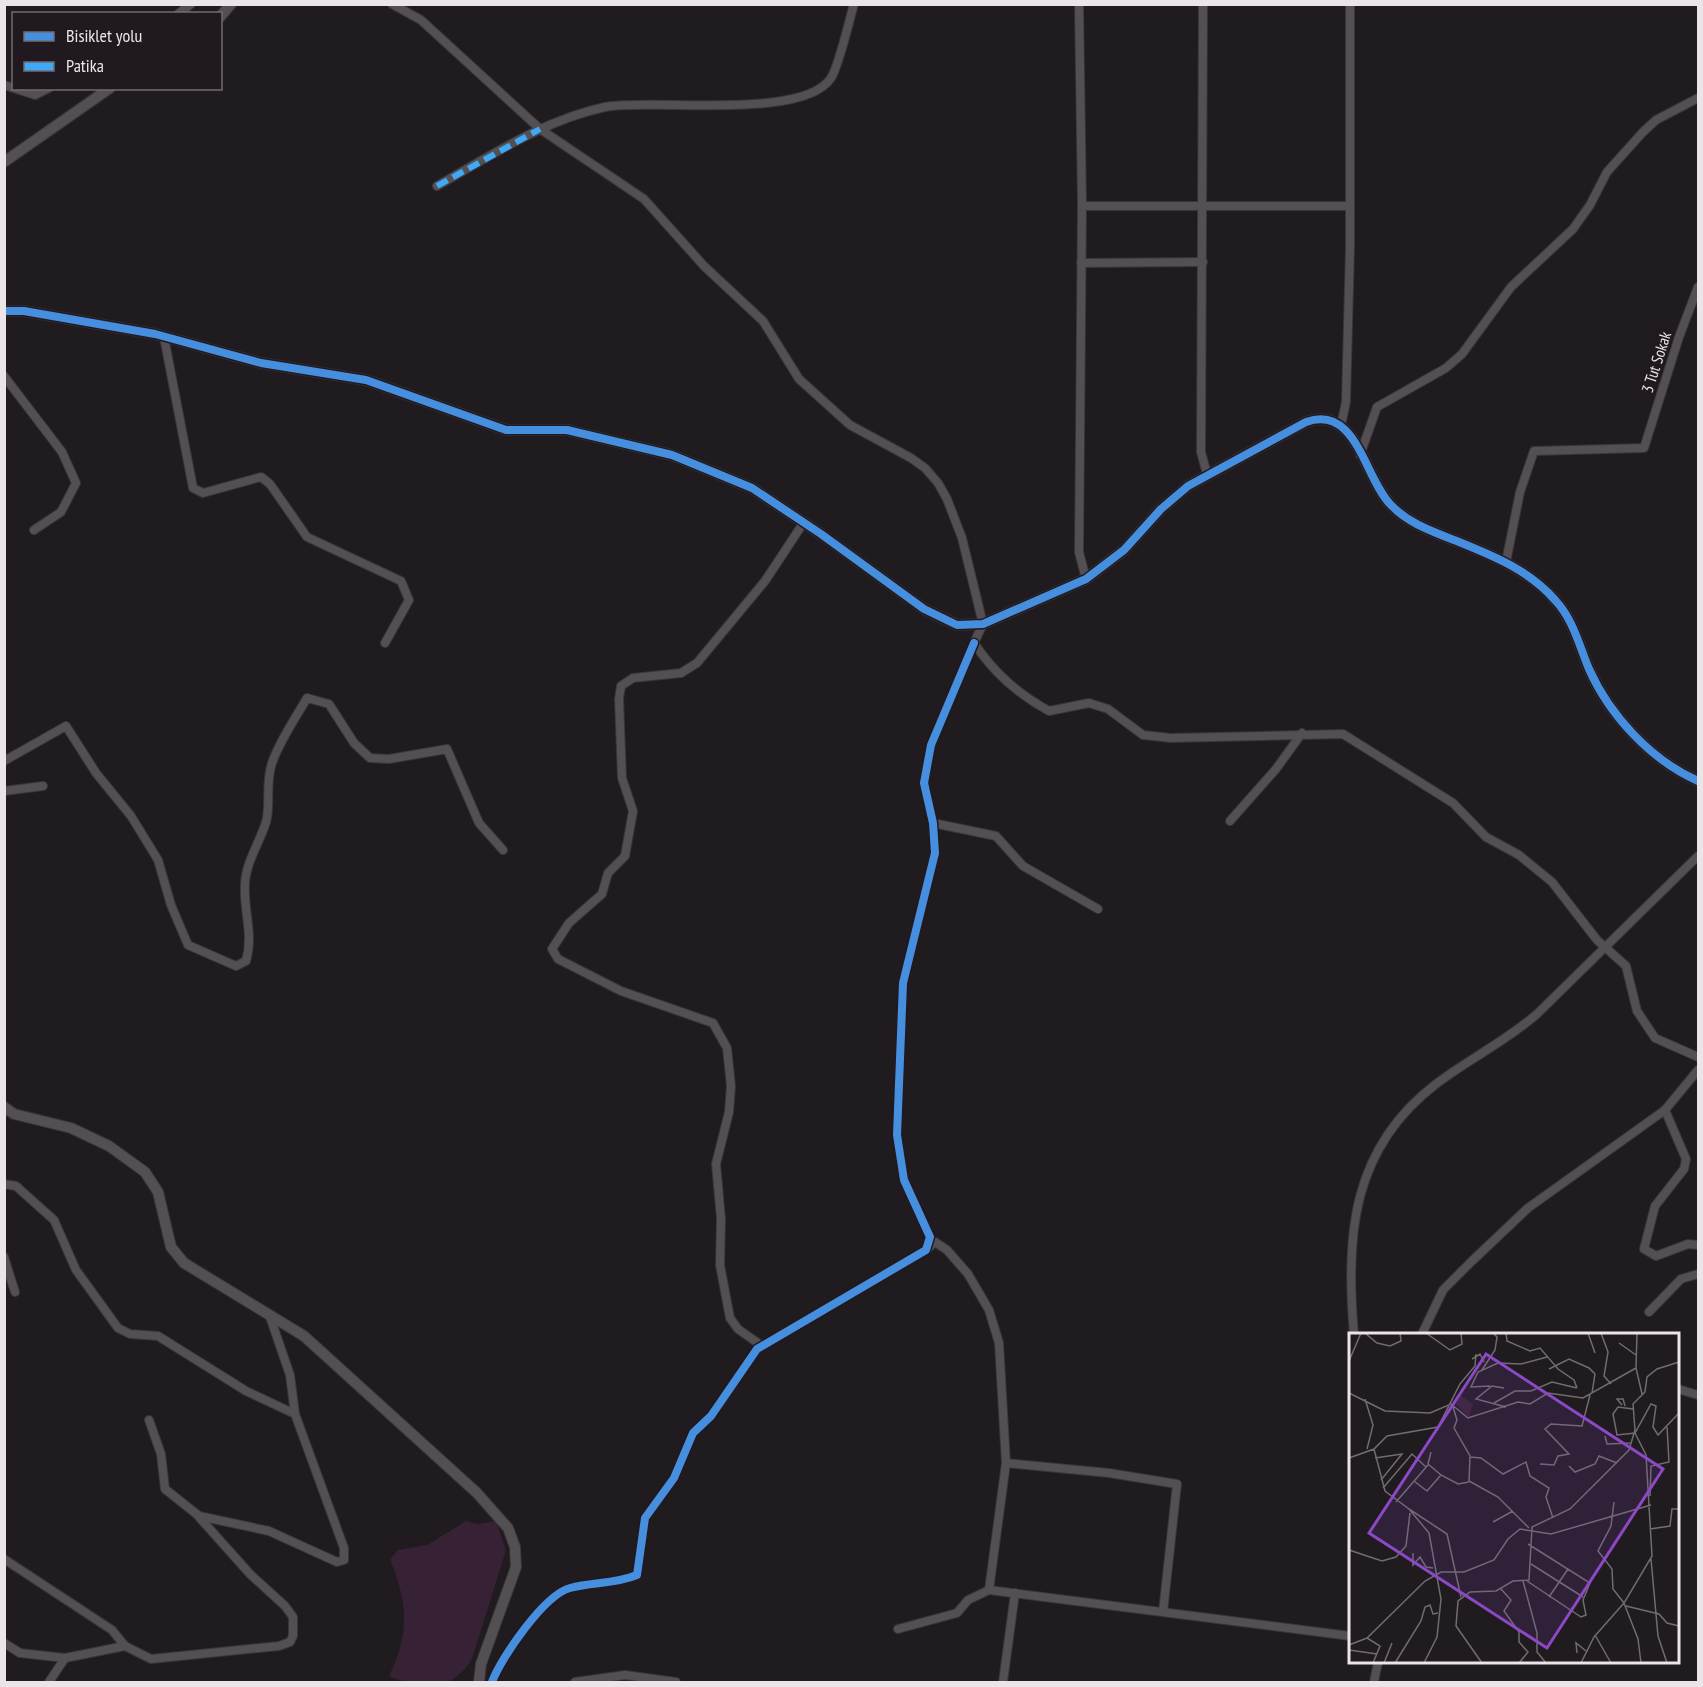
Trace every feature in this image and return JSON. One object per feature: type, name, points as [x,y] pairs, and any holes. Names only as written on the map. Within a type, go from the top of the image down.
[{"type":"street","points":[[392,4],[421,20],[540,129],[644,199],[704,266],[763,321],[799,380],[839,417],[862,434],[911,458],[931,476],[956,519],[983,624],[931,745],[924,783],[933,823],[935,853],[903,983],[897,1135],[904,1180],[930,1237],[926,1250]]},
{"type":"street","points":[[437,186],[540,129],[606,107],[743,106],[797,98],[812,92],[831,79],[854,4]]},
{"type":"street","points":[[1079,4],[1082,206],[1079,552],[1086,579]]},
{"type":"street","points":[[1203,4],[1204,206],[1201,452],[1207,474]]},
{"type":"street","points":[[1341,425],[1346,402],[1350,206],[1350,4]]},
{"type":"street","points":[[18,90],[35,96],[46,90]]},
{"type":"street","points":[[4,162],[107,90]]},
{"type":"street","points":[[1360,454],[1377,407],[1446,368],[1462,354],[1511,287],[1573,229],[1590,205],[1607,172],[1643,132],[1656,120],[1698,98]]},
{"type":"street","points":[[1082,206],[1350,206]]},
{"type":"street","points":[[1081,263],[1203,262]]},
{"type":"street","name":"3 Tut Sokak","points":[[1506,562],[1520,492],[1534,451],[1644,448],[1698,287]]},
{"type":"street","points":[[4,311],[24,311],[164,337],[261,363],[366,380],[506,430],[567,430],[672,455],[752,488],[804,522],[924,609],[957,625],[983,624],[1086,579],[1112,561],[1161,509],[1207,474],[1306,422],[1325,418],[1341,425],[1351,436],[1379,491],[1403,516],[1420,527],[1506,562],[1528,574],[1557,601],[1578,638],[1590,670],[1617,716],[1637,738],[1663,760],[1698,780]]},
{"type":"street","points":[[164,337],[193,488],[203,493],[235,482],[261,477],[270,484],[307,537],[401,581],[409,600],[385,643]]},
{"type":"street","points":[[4,376],[62,452],[76,483],[61,512],[34,530]]},
{"type":"street","points":[[762,1346],[738,1329],[730,1318],[720,1265],[721,1220],[716,1164],[729,1112],[731,1086],[727,1048],[714,1023],[621,991],[558,959],[552,949],[569,923],[602,894],[608,873],[626,856],[633,811],[622,778],[619,699],[621,686],[633,678],[681,673],[697,663],[765,581],[804,522]]},
{"type":"street","points":[[974,643],[998,674],[1022,696],[1049,711],[1089,703],[1108,709],[1143,735],[1171,738],[1342,734],[1453,803],[1486,837],[1519,855],[1551,882],[1575,914],[1626,966],[1637,1011],[1655,1038],[1698,1057]]},
{"type":"street","points":[[4,761],[66,726],[96,773],[131,816],[158,860],[171,905],[188,945],[236,966],[246,961],[249,952],[250,927],[245,883],[253,853],[267,820],[266,797],[272,764],[306,698],[329,704],[354,743],[370,758],[389,759],[447,749],[480,822],[503,850]]},
{"type":"street","points":[[1230,821],[1276,769],[1302,734]]},
{"type":"street","points":[[4,791],[43,786]]},
{"type":"street","points":[[933,823],[996,836],[1023,866],[1098,909]]},
{"type":"street","points":[[1354,1333],[1349,1258],[1353,1223],[1367,1174],[1387,1135],[1426,1092],[1524,1025],[1698,856]]},
{"type":"street","points":[[1423,1333],[1443,1290],[1527,1208],[1665,1110],[1698,1070]]},
{"type":"street","points":[[4,1107],[14,1114],[71,1128],[109,1146],[145,1172],[158,1192],[171,1247],[184,1263],[269,1313],[327,1356],[477,1493],[508,1528],[515,1547],[516,1567],[481,1664],[479,1683]]},
{"type":"street","points":[[1665,1110],[1686,1159],[1684,1169],[1655,1206],[1644,1250],[1656,1256],[1688,1244],[1698,1245]]},
{"type":"street","points":[[4,1184],[16,1186],[54,1220],[76,1270],[118,1328],[130,1334],[158,1336],[246,1391],[295,1414]]},
{"type":"street","points":[[492,1683],[505,1656],[542,1608],[568,1588],[624,1581],[638,1575],[645,1518],[674,1478],[693,1432],[711,1416],[757,1349],[926,1250],[935,1242],[947,1250],[968,1274],[989,1311],[999,1343],[1006,1463],[989,1590]]},
{"type":"street","points":[[4,1257],[15,1292]]},
{"type":"street","points":[[1649,1312],[1681,1279],[1698,1274]]},
{"type":"street","points":[[199,1516],[269,1531],[337,1562],[344,1560],[344,1548],[295,1414],[290,1375],[269,1313]]},
{"type":"street","points":[[1679,1390],[1698,1395]]},
{"type":"street","points":[[4,1559],[112,1630],[124,1646],[151,1659],[279,1646],[290,1642],[293,1636],[293,1617],[285,1606],[250,1574],[199,1516],[165,1489],[161,1454],[149,1420]]},
{"type":"street","points":[[1006,1463],[1109,1473],[1177,1484],[1163,1612]]},
{"type":"street","points":[[898,1629],[957,1613],[968,1600],[989,1590],[1349,1636]]},
{"type":"street","points":[[1004,1683],[1015,1593]]},
{"type":"street","points":[[4,1643],[20,1653],[65,1658],[124,1646]]},
{"type":"street","points":[[49,1683],[65,1658]]},
{"type":"street","points":[[1374,1683],[1378,1663]]},
{"type":"street","points":[[575,1683],[625,1675],[676,1683]]},
{"type":"shaded area","points":[[466,1521],[477,1524],[496,1521],[506,1550],[472,1659],[458,1675],[441,1683],[418,1684],[389,1676],[401,1646],[404,1618],[400,1590],[390,1559],[398,1550],[427,1545]]},
{"type":"marked path","points":[[437,186],[540,129]]},
{"type":"cycle path","points":[[4,311],[24,311],[155,334],[261,363],[366,380],[506,430],[567,430],[672,455],[752,488],[821,534],[924,609],[957,625],[983,624],[1086,579],[1124,550],[1161,509],[1188,486],[1306,422],[1323,419],[1337,424],[1348,433],[1382,493],[1391,505],[1405,517],[1428,530],[1508,564],[1544,589],[1566,615],[1589,669],[1620,720],[1648,749],[1698,781]]},
{"type":"cycle path","points":[[492,1682],[504,1658],[536,1614],[560,1593],[570,1588],[637,1575],[645,1518],[674,1478],[693,1433],[711,1416],[757,1349],[926,1250],[930,1237],[904,1180],[897,1135],[903,983],[935,853],[933,823],[924,783],[931,745],[974,643]]}]
